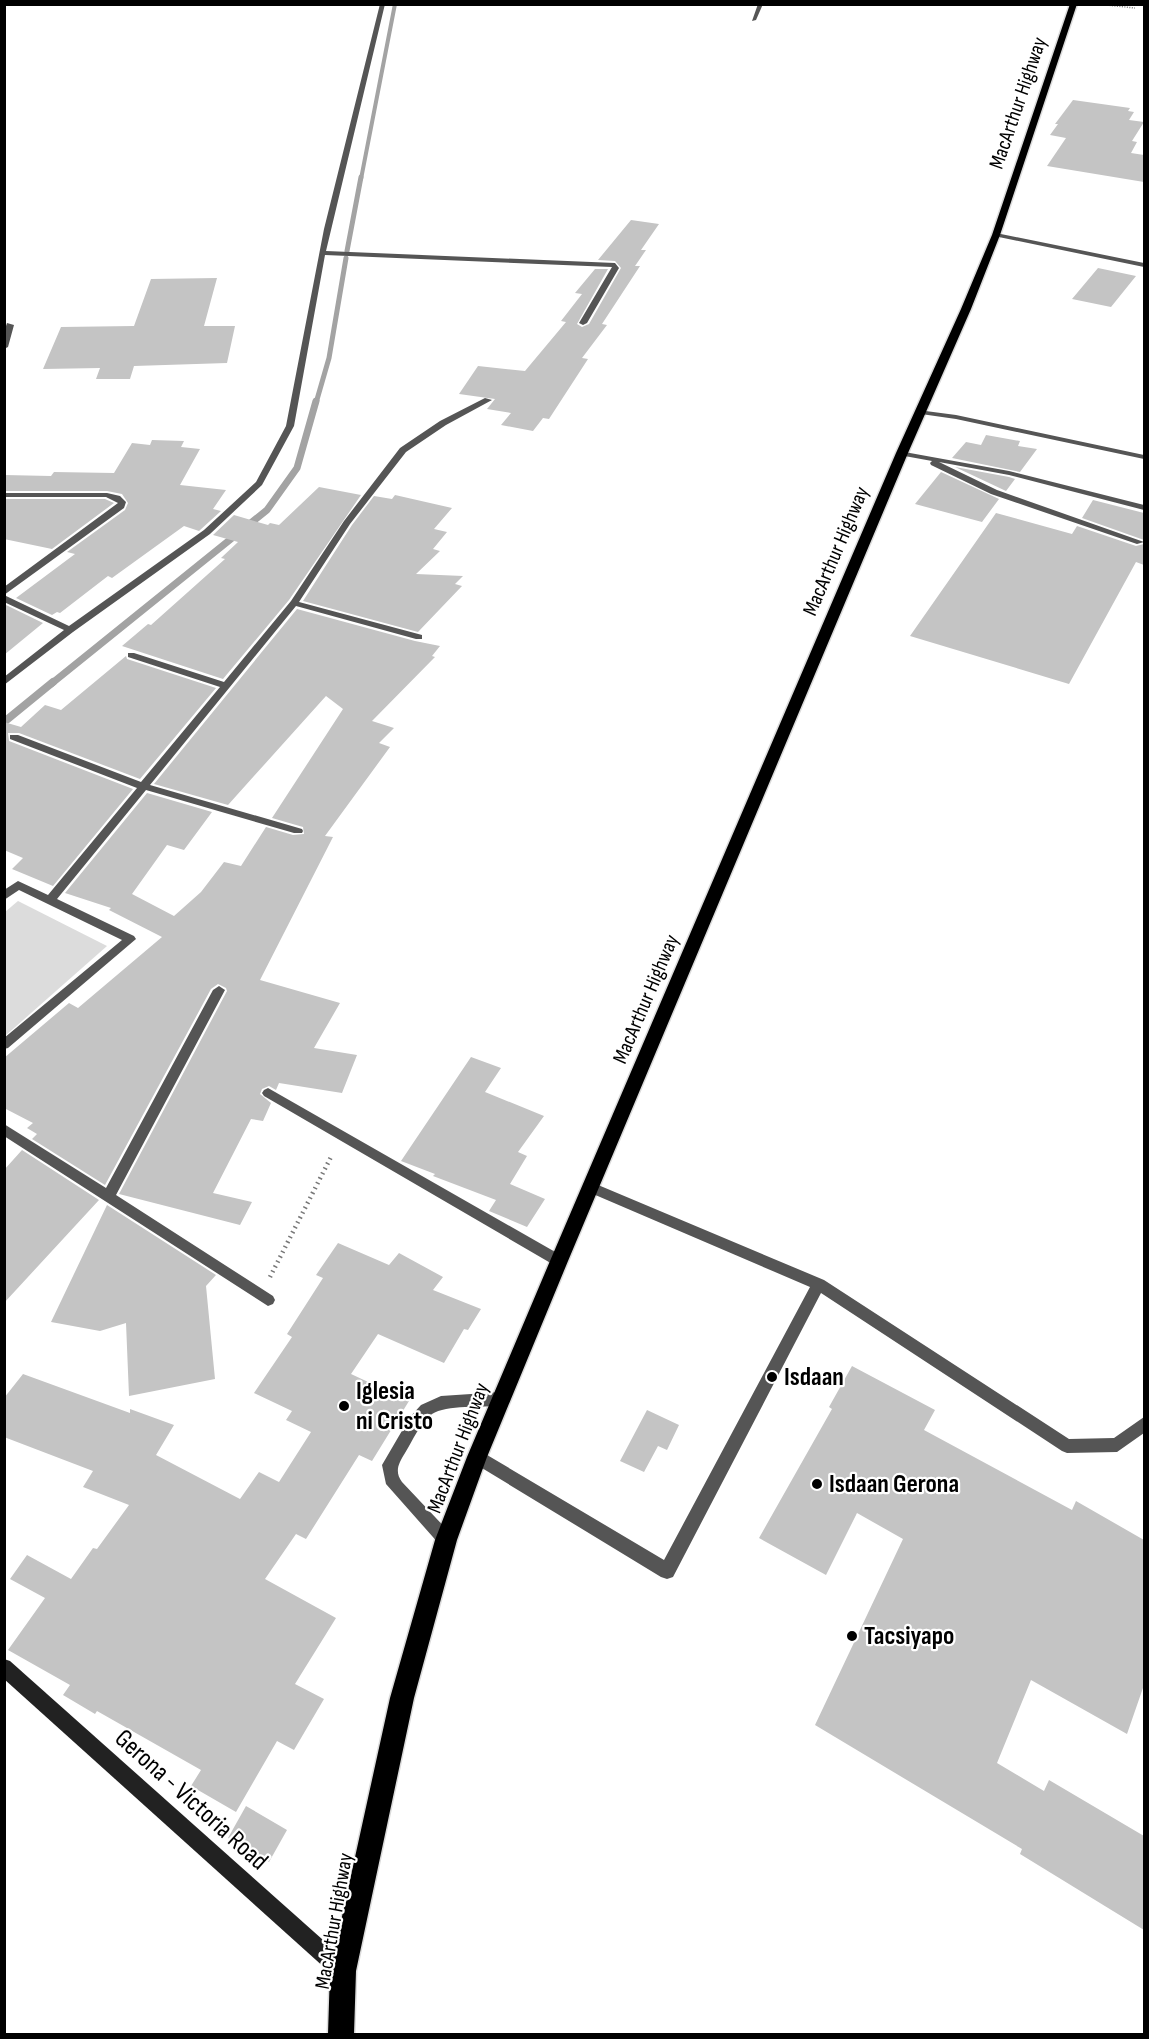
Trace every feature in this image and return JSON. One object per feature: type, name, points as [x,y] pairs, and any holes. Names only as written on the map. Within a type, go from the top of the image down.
[{"type":"highway","name":"MacArthur Highway","points":[[341,2034],[343,1971],[402,1698],[447,1540],[477,1457],[559,1261],[910,454],[921,412],[996,235],[1074,4]]},
{"type":"main road","name":"Gerona - Victoria Road","points":[[4,1667],[343,1971]]},
{"type":"street","points":[[4,682],[70,630],[207,532],[259,483],[291,426],[323,253],[383,4]]},
{"type":"street","points":[[754,20],[761,4]]},
{"type":"street","points":[[996,235],[1144,265]]},
{"type":"street","points":[[323,253],[615,266],[616,268],[583,323]]},
{"type":"street","points":[[4,347],[10,325]]},
{"type":"street","points":[[50,900],[294,603],[348,523],[403,450],[443,423],[488,400]]},
{"type":"street","points":[[921,412],[956,417],[1144,458]]},
{"type":"street","points":[[910,454],[1009,473],[1144,507]]},
{"type":"street","points":[[910,454],[994,492],[1140,542]]},
{"type":"street","points":[[4,495],[107,495],[122,502],[121,506],[4,592]]},
{"type":"street","points":[[4,598],[70,630]]},
{"type":"street","points":[[294,603],[419,637]]},
{"type":"street","points":[[131,655],[226,686]]},
{"type":"street","points":[[14,737],[142,786],[298,831]]},
{"type":"street","points":[[4,896],[18,885],[130,939],[4,1045]]},
{"type":"street","points":[[108,1197],[219,990]]},
{"type":"street","points":[[268,1093],[559,1261]]},
{"type":"street","points":[[4,1129],[264,1298]]},
{"type":"street","points":[[591,1186],[819,1284],[1067,1446],[1117,1445],[1144,1424]]},
{"type":"street","points":[[477,1457],[667,1571],[819,1284]]},
{"type":"street","points":[[447,1540],[391,1479],[390,1465],[415,1422],[426,1410],[441,1403],[501,1398]]},
{"type":"path","points":[[1097,4],[1135,9]]},
{"type":"path","points":[[264,1298],[342,1136]]},
{"type":"shaded area","points":[[18,901],[107,946],[5,1036],[5,912]]},
{"type":"building","points":[[1073,100],[1130,108],[1128,111],[1134,112],[1129,120],[1144,122],[1132,141],[1137,142],[1131,153],[1144,155],[1144,182],[1047,166],[1066,138],[1050,135],[1058,124],[1055,124]]},
{"type":"building","points":[[631,220],[659,224],[641,250],[646,250],[635,266],[640,266],[602,324],[607,325],[582,358],[588,359],[549,419],[543,418],[533,431],[501,425],[511,413],[487,409],[495,399],[459,394],[478,366],[525,371],[566,322],[561,321],[582,294],[575,293],[595,269],[608,269],[577,324],[582,327],[589,324],[621,268],[615,261],[598,260]]},
{"type":"building","points":[[1098,268],[1136,276],[1111,307],[1072,299]]},
{"type":"building","points":[[217,278],[204,326],[235,326],[227,363],[134,366],[130,379],[96,379],[100,368],[43,369],[61,327],[134,326],[151,279]]},
{"type":"building","points":[[986,435],[1020,441],[1018,446],[1037,449],[1020,472],[952,458],[966,442],[981,445]]},
{"type":"building","points":[[152,440],[184,441],[181,447],[200,449],[180,485],[226,490],[213,509],[221,511],[199,531],[184,526],[112,578],[108,576],[60,613],[52,615],[16,598],[75,554],[67,552],[125,510],[128,503],[122,494],[107,491],[4,491],[4,475],[51,476],[54,472],[114,473],[132,443],[150,445]]},
{"type":"building","points":[[955,467],[1009,477],[1015,479],[1006,491]]},
{"type":"building","points":[[941,472],[999,499],[982,522],[915,504]]},
{"type":"building","points":[[319,487],[361,495],[289,600],[223,679],[122,646],[148,624],[151,625],[225,559],[221,558],[238,542],[213,535],[234,515],[268,525],[270,523],[279,525]]},
{"type":"building","points":[[395,495],[452,508],[434,529],[447,532],[433,549],[440,551],[416,574],[463,576],[455,584],[462,586],[418,632],[303,601],[352,525],[374,496],[392,499]]},
{"type":"building","points":[[4,499],[105,499],[114,503],[52,549],[4,539]]},
{"type":"building","points":[[1093,500],[1144,513],[1144,540],[1082,518]]},
{"type":"building","points":[[996,513],[1072,534],[1077,526],[1136,546],[1144,544],[1144,565],[1136,562],[1069,684],[910,636]]},
{"type":"building","points":[[4,606],[43,623],[4,655]]},
{"type":"building","points":[[297,609],[440,646],[432,656],[435,657],[372,721],[394,728],[379,743],[390,747],[325,836],[333,837],[260,980],[340,1003],[314,1048],[357,1055],[342,1093],[279,1083],[276,1090],[269,1086],[262,1089],[260,1094],[271,1103],[263,1121],[251,1119],[213,1193],[252,1202],[240,1225],[119,1194],[227,991],[226,988],[218,984],[211,989],[105,1185],[32,1139],[37,1134],[27,1128],[33,1123],[4,1108],[4,1058],[69,1003],[78,1008],[162,937],[109,910],[111,908],[65,893],[147,793],[212,812],[184,850],[167,845],[132,894],[174,916],[201,892],[224,862],[241,866],[266,827],[293,835],[304,834],[303,827],[272,818],[343,709],[326,696],[228,805],[154,784]]},
{"type":"building","points":[[126,656],[127,659],[216,688],[140,779],[19,733],[8,733],[9,741],[133,789],[53,886],[12,869],[23,858],[4,850],[4,722],[21,727],[45,705],[61,710]]},
{"type":"building","points":[[471,1057],[501,1068],[485,1092],[544,1116],[518,1152],[527,1156],[510,1184],[545,1199],[527,1227],[489,1211],[496,1200],[401,1161]]},
{"type":"building","points":[[22,1150],[99,1200],[4,1303],[4,1170]]},
{"type":"building","points":[[107,1205],[216,1275],[206,1286],[215,1379],[129,1396],[126,1323],[100,1331],[51,1322]]},
{"type":"building","points":[[338,1243],[389,1265],[399,1253],[443,1277],[433,1290],[481,1309],[468,1330],[464,1329],[444,1363],[378,1334],[351,1374],[409,1401],[372,1461],[359,1455],[306,1539],[296,1534],[265,1579],[336,1618],[295,1684],[324,1699],[294,1750],[277,1741],[236,1812],[191,1786],[201,1770],[97,1711],[95,1714],[63,1695],[70,1685],[8,1650],[45,1598],[10,1579],[27,1555],[71,1579],[93,1548],[97,1549],[129,1505],[83,1487],[93,1471],[4,1437],[4,1398],[23,1374],[130,1413],[130,1409],[174,1425],[156,1455],[240,1499],[259,1472],[279,1482],[311,1432],[286,1420],[292,1411],[254,1393],[292,1337],[287,1334],[323,1278],[316,1275]]},
{"type":"building","points":[[852,1366],[935,1410],[924,1430],[1072,1510],[1076,1501],[1144,1540],[1144,1685],[1127,1734],[1031,1680],[997,1763],[1044,1791],[1049,1780],[1144,1836],[1144,1930],[1020,1854],[1022,1849],[815,1725],[903,1539],[857,1513],[826,1575],[759,1538],[832,1409],[829,1407]]},
{"type":"building","points":[[647,1410],[679,1425],[667,1450],[658,1446],[644,1472],[620,1461]]},
{"type":"building","points":[[246,1806],[287,1830],[269,1862],[228,1838]]},
{"type":"waterway","points":[[361,179],[395,4]]},
{"type":"waterway","points":[[347,251],[361,177]]},
{"type":"waterway","points":[[316,403],[329,358],[346,258]]},
{"type":"waterway","points":[[51,684],[267,510],[297,468],[316,401]]},
{"type":"waterway","points":[[4,722],[53,682]]},
{"type":"place","name":"Isdaan","points":[[772,1377]]},
{"type":"place","name":"Iglesia ni Cristo","points":[[344,1406]]},
{"type":"place","name":"Isdaan Gerona","points":[[817,1484]]},
{"type":"place","name":"Tacsiyapo","points":[[852,1636]]}]
